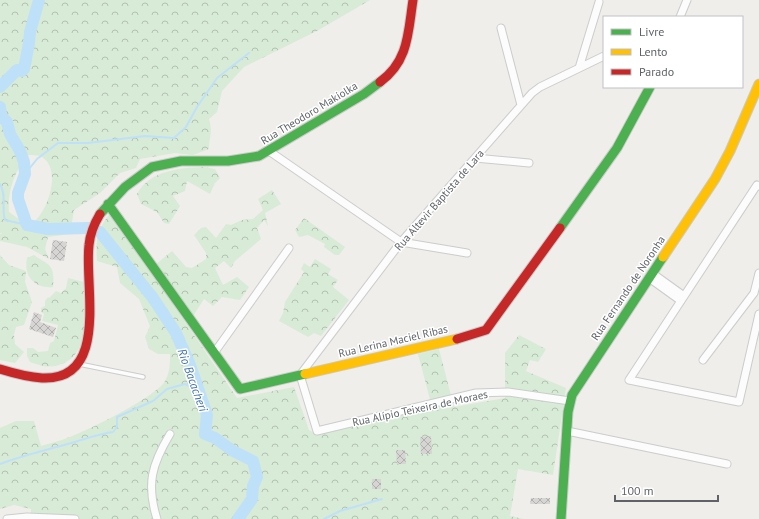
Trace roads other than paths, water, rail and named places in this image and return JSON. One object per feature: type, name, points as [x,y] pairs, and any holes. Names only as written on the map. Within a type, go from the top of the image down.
[{"type":"main road","name":"Rua Theodoro Makiolka","points":[[78,363],[84,354],[88,335],[89,252],[91,236],[96,219],[108,204],[140,175],[156,166],[172,162],[239,161],[269,151],[375,87],[392,73],[398,65],[405,47],[413,0]]},
{"type":"main road","name":"Rua Fernando de Noronha","points":[[561,519],[570,401],[579,384],[723,165],[759,84]]},
{"type":"main road","name":"Rua Lerina Maciel Ribas","points":[[108,204],[240,389],[474,335],[486,330],[617,148],[649,88]]},
{"type":"main road","points":[[0,369],[34,377],[50,378],[66,372],[78,363]]},
{"type":"street","points":[[680,16],[687,0]]},
{"type":"street","points":[[579,68],[599,2]]},
{"type":"street","points":[[501,28],[521,105]]},
{"type":"street","name":"Rua Altevir Baptista de Lara","points":[[300,375],[401,242],[521,105],[540,87],[603,56]]},
{"type":"street","points":[[269,151],[401,242],[467,252]]},
{"type":"street","points":[[474,158],[529,163]]},
{"type":"street","points":[[759,186],[757,185],[629,380],[738,402],[759,314]]},
{"type":"street","points":[[214,353],[289,248]]},
{"type":"street","points":[[703,360],[754,292],[759,273]]},
{"type":"street","points":[[650,276],[682,298]]},
{"type":"street","points":[[754,292],[759,300]]},
{"type":"street","name":"Rua Alípio Teixeira de Moraes","points":[[300,375],[317,431],[476,393],[508,392],[570,401]]},
{"type":"street","points":[[567,431],[727,464]]},
{"type":"street","points":[[156,519],[151,493],[151,477],[156,458],[170,434]]},
{"type":"street","points":[[7,519],[27,517],[75,519]]},
{"type":"lane","points":[[78,363],[143,377]]},
{"type":"waterway","name":"Rio Bacacheri","points":[[0,87],[17,70],[22,71],[24,69],[30,32],[39,0]]},
{"type":"waterway","points":[[25,174],[37,159],[58,143],[88,143],[145,136],[174,138],[186,127],[197,107],[217,78],[249,53]]},
{"type":"waterway","name":"Rio Bacacheri","points":[[0,107],[1,116],[7,122],[10,134],[20,151],[24,162],[25,174],[18,193],[18,199],[27,225],[48,229],[88,228]]},
{"type":"waterway","points":[[0,184],[4,197],[5,220],[27,225]]},
{"type":"waterway","name":"Rio Bacacheri","points":[[100,232],[153,298],[176,333],[190,365],[207,415],[205,434],[215,438],[233,451],[253,461],[257,477],[253,486],[252,499],[238,519]]},
{"type":"waterway","points":[[0,464],[27,455],[113,432],[117,427],[117,417],[153,401],[167,389],[185,384],[199,391]]},
{"type":"waterway","points":[[324,519],[340,511],[382,499]]}]
